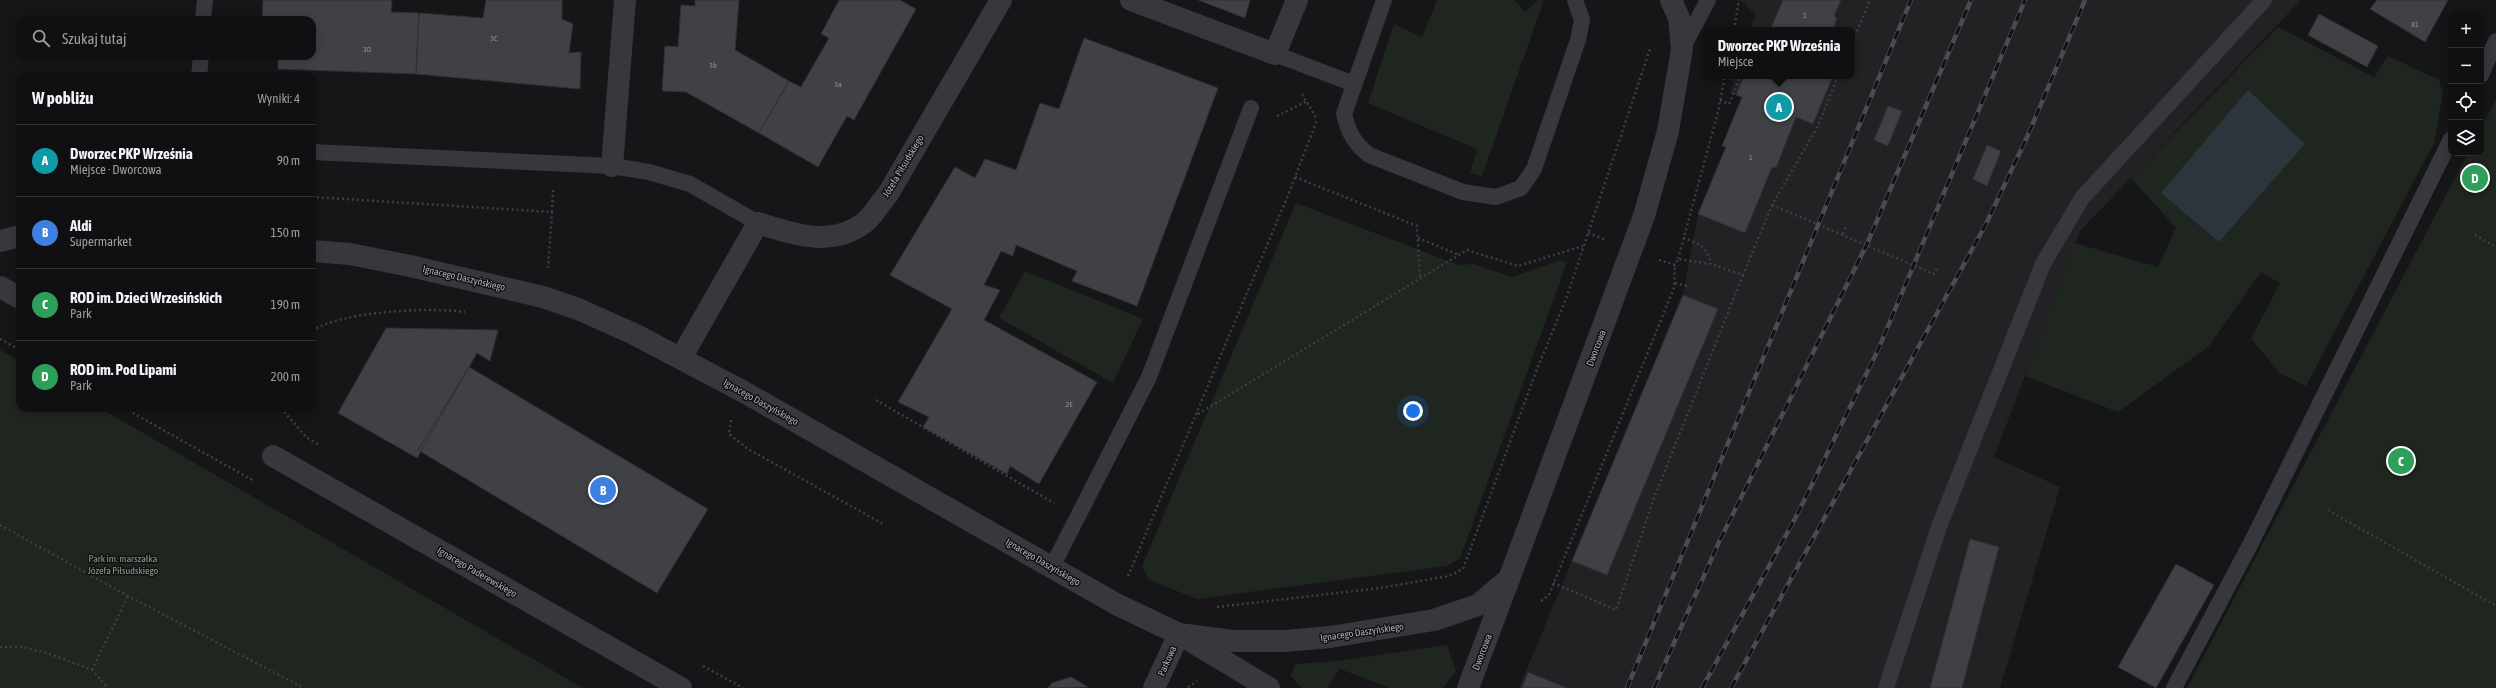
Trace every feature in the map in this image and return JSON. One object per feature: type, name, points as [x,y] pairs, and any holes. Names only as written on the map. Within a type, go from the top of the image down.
[{"type":"street","points":[[612,166],[626,0]]},
{"type":"street","name":"Józefa Piłsudskiego","points":[[758,223],[802,236],[842,236],[865,222],[888,194],[1001,0]]},
{"type":"street","points":[[1131,0],[1275,54],[1297,0]]},
{"type":"street","name":"Dworcowa","points":[[1468,688],[1644,216],[1668,131],[1682,49],[1679,18],[1672,0]]},
{"type":"street","points":[[680,358],[758,223]]},
{"type":"street","points":[[0,241],[16,237]]},
{"type":"street","name":"Ignacego Daszyńskiego","points":[[316,251],[350,254],[402,264],[543,297],[585,312],[680,358],[744,392],[1052,566],[1116,604],[1179,634],[1269,688]]},
{"type":"street","points":[[0,287],[16,296]]},
{"type":"street","name":"Ignacego Paderewskiego","points":[[273,456],[681,688]]},
{"type":"street","name":"Ignacego Daszyńskiego","points":[[1179,634],[1233,641],[1285,641],[1330,637],[1434,620],[1478,605],[1509,579]]},
{"type":"street","name":"Parkowa","points":[[1154,688],[1179,634]]},
{"type":"lane","points":[[203,16],[204,0]]},
{"type":"lane","points":[[1384,0],[1344,114],[1347,130],[1356,145],[1369,155],[1463,192],[1496,197],[1521,188],[1534,169],[1578,40],[1582,20],[1575,0]]},
{"type":"lane","points":[[1682,49],[1708,0]]},
{"type":"lane","points":[[1886,688],[1940,524],[2043,264],[2082,198],[2264,0]]},
{"type":"lane","points":[[2484,68],[2496,41]]},
{"type":"lane","points":[[1275,54],[1354,84]]},
{"type":"lane","points":[[199,72],[201,60]]},
{"type":"lane","points":[[1052,566],[1149,377],[1251,108]]},
{"type":"lane","points":[[2174,688],[2250,543],[2448,145]]},
{"type":"lane","points":[[316,152],[612,166],[650,172],[690,184],[758,223]]},
{"type":"path","points":[[1734,27],[1739,0]]},
{"type":"path","points":[[1855,32],[1870,0]]},
{"type":"path","points":[[1208,608],[1380,588],[1449,576],[1463,569],[1537,369],[1566,299],[1651,45]]},
{"type":"path","points":[[1116,604],[1198,414],[1295,177],[1333,76]]},
{"type":"path","points":[[1541,601],[1548,595],[1675,283],[1676,265],[1724,79]]},
{"type":"path","points":[[1720,100],[1729,104],[1740,79]]},
{"type":"path","points":[[1764,79],[1786,88]]},
{"type":"path","points":[[1553,583],[1616,610],[1654,498],[1772,206],[1818,126],[1837,79]]},
{"type":"path","points":[[1301,91],[1317,119]]},
{"type":"path","points":[[1811,106],[1816,92]]},
{"type":"path","points":[[1804,95],[1813,100]]},
{"type":"path","points":[[1276,116],[1306,101]]},
{"type":"path","points":[[1295,177],[1417,226],[1420,279]]},
{"type":"path","points":[[316,197],[552,212],[548,270]]},
{"type":"path","points":[[1772,206],[1843,234],[1934,274],[1937,268]]},
{"type":"path","points":[[1843,234],[1846,226]]},
{"type":"path","points":[[1588,233],[1676,265]]},
{"type":"path","points":[[2475,235],[2496,247]]},
{"type":"path","points":[[1418,238],[1460,255]]},
{"type":"path","points":[[1683,238],[1702,245],[1711,264]]},
{"type":"path","points":[[1198,414],[1467,250],[1518,266],[1583,246]]},
{"type":"path","points":[[1678,259],[1711,264],[1743,276]]},
{"type":"path","points":[[1675,283],[1687,286]]},
{"type":"path","points":[[316,329],[322,325],[383,313],[452,310],[472,313]]},
{"type":"path","points":[[0,339],[16,348]]},
{"type":"path","points":[[744,392],[731,417],[729,434],[748,449],[885,525]]},
{"type":"path","points":[[876,400],[1078,517]]},
{"type":"path","points":[[2328,510],[2496,606]]},
{"type":"path","points":[[0,525],[128,596],[304,688]]},
{"type":"path","points":[[1122,572],[1135,579]]},
{"type":"path","points":[[92,670],[128,596]]},
{"type":"path","points":[[0,647],[22,647],[50,654],[92,670],[108,688]]},
{"type":"shaded area","points":[[1741,0],[2301,0],[2080,231],[1994,457],[2060,487],[2000,688],[1519,688],[1683,295],[1698,214],[1726,148],[1722,146],[1742,98],[1730,93],[1734,82],[1728,79],[1855,79],[1855,27],[1751,27],[1756,15]]},
{"type":"shaded area","points":[[2248,90],[2305,144],[2219,242],[2161,193]]},
{"type":"green space","points":[[1437,0],[1514,0],[1525,12],[1538,0],[1544,0],[1482,176],[1470,173],[1477,149],[1368,103],[1394,24],[1422,37]]},
{"type":"green space","points":[[2278,27],[2374,77],[2388,56],[2439,80],[2443,93],[2434,143],[2306,386],[2280,373],[2251,339],[2280,283],[2261,272],[2209,346],[2118,412],[2025,376],[2075,243],[2158,267],[2176,228],[2131,178]]},
{"type":"green space","points":[[2496,99],[2496,688],[2187,688],[2466,156],[2484,156],[2484,122]]},
{"type":"green space","points":[[1296,203],[1459,265],[1474,264],[1512,277],[1560,260],[1567,262],[1460,558],[1447,566],[1197,599],[1149,580],[1142,566]]},
{"type":"green space","points":[[1025,271],[1143,319],[1113,383],[999,318]]},
{"type":"green space","name":"Park im. marszałka Józefa Piłsudskiego","points":[[0,350],[16,359],[16,412],[107,412],[583,688],[0,688]]},
{"type":"green space","points":[[1447,645],[1456,671],[1443,688],[1390,688],[1340,669],[1327,688],[1302,688],[1291,676],[1295,664],[1337,661]]},
{"type":"building","points":[[263,0],[392,0],[391,12],[419,13],[416,74],[278,69],[278,60],[316,60],[316,16],[262,16]]},
{"type":"building","points":[[486,0],[562,0],[562,19],[573,24],[569,53],[581,52],[580,89],[416,74],[419,13],[483,18]]},
{"type":"building","points":[[695,0],[739,0],[735,50],[789,81],[759,133],[686,92],[662,91],[665,46],[678,47],[681,5],[695,6]]},
{"type":"building","points":[[839,0],[900,0],[916,9],[854,120],[847,116],[818,167],[759,133],[789,81],[801,87],[829,38],[821,34]]},
{"type":"building","points":[[1198,0],[1250,0],[1245,18]]},
{"type":"building","points":[[1783,0],[1841,0],[1834,16],[1837,18],[1834,27],[1771,27]]},
{"type":"building","points":[[2377,0],[2448,0],[2425,42],[2370,9]]},
{"type":"building","points":[[2319,14],[2378,46],[2367,67],[2308,35]]},
{"type":"building","points":[[1084,38],[1218,88],[1137,306],[1072,281],[1077,271],[1016,245],[1013,256],[1001,251],[984,285],[1000,290],[984,320],[1097,382],[1039,484],[1010,466],[1007,474],[923,427],[929,417],[898,402],[952,309],[890,275],[955,167],[975,178],[985,159],[1016,170],[1040,103],[1059,109]]},
{"type":"building","points":[[1743,79],[1832,79],[1813,124],[1796,117],[1776,168],[1772,167],[1745,233],[1698,214],[1726,147],[1722,146],[1742,97],[1736,95]]},
{"type":"building","points":[[1888,106],[1902,111],[1888,146],[1874,140]]},
{"type":"building","points":[[1987,145],[2001,151],[1987,186],[1973,179]]},
{"type":"building","points":[[1683,295],[1718,309],[1607,575],[1572,561]]},
{"type":"building","points":[[386,328],[498,330],[490,361],[477,353],[417,458],[338,413]]},
{"type":"building","points":[[469,367],[708,509],[657,593],[418,450]]},
{"type":"building","points":[[1970,539],[1999,547],[1962,688],[1930,688]]},
{"type":"building","points":[[2176,564],[2214,585],[2156,688],[2118,667]]},
{"type":"building","points":[[1528,672],[1567,688],[1522,688]]},
{"type":"building","points":[[1071,677],[1088,687],[1048,688],[1052,683]]},
{"type":"railway","points":[[1627,688],[1911,0]]},
{"type":"railway","points":[[1654,688],[1719,542],[1867,244],[1971,0]]},
{"type":"railway","points":[[1702,688],[1797,515],[1878,350],[2025,0]]},
{"type":"railway","points":[[1731,688],[1986,224],[2028,135],[2085,0]]},
{"type":"place","name":"Dworzec PKP Września","points":[[1779,107]]},
{"type":"place","name":"ROD im. Pod Lipami","points":[[2475,178]]},
{"type":"place","name":"ROD im. Dzieci Wrzesińskich","points":[[2401,461]]},
{"type":"place","name":"Aldi","points":[[603,490]]}]
